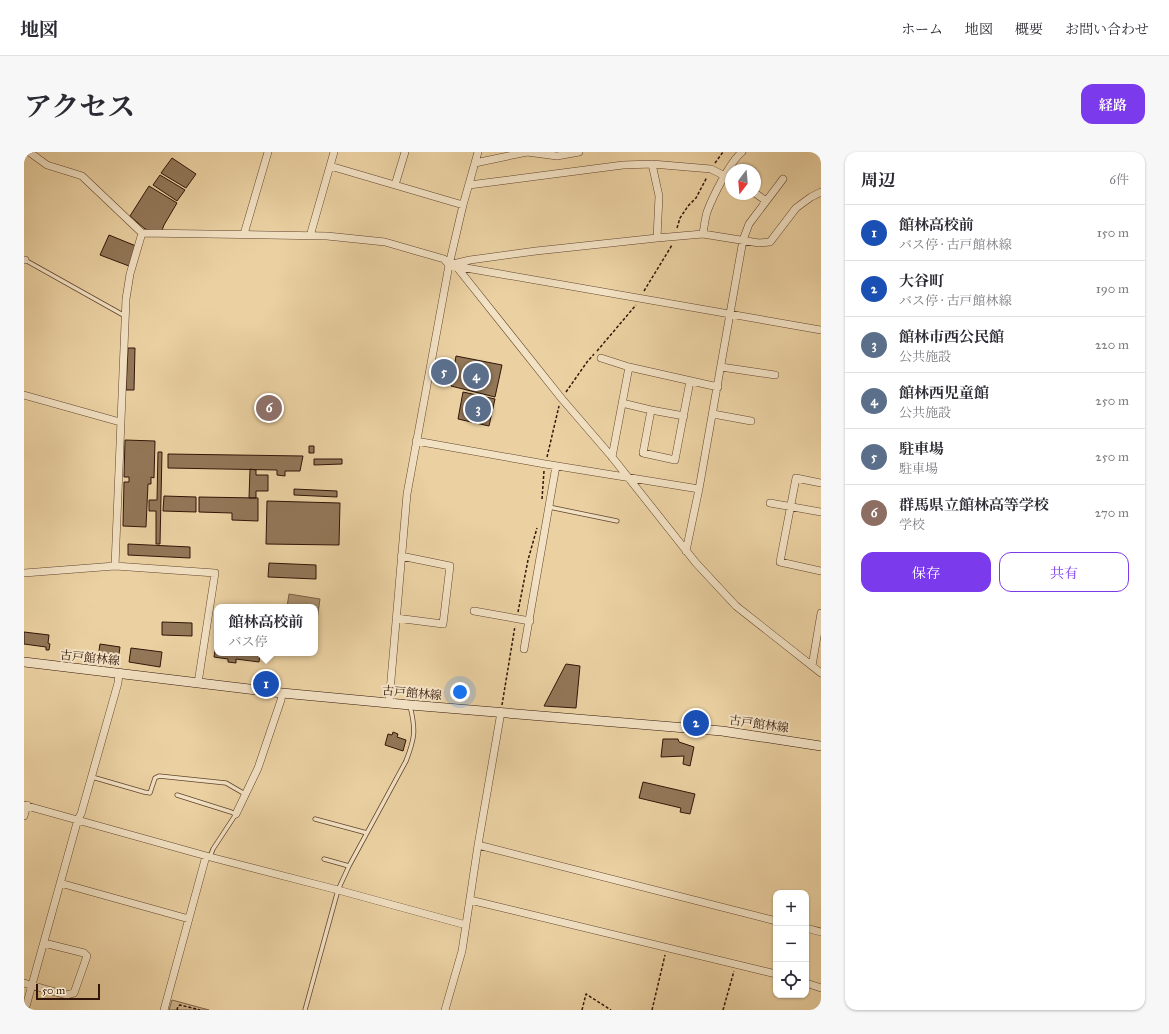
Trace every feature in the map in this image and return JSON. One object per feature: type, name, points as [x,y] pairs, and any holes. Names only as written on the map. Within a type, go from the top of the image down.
[{"type":"main road","name":"古戸館林線","points":[[24,662],[198,683],[389,703],[501,708],[722,731],[821,746]]},
{"type":"street","points":[[30,152],[47,165],[82,176],[142,233],[327,236],[385,242],[444,259],[452,265],[562,399],[612,457],[696,563],[736,606],[821,673]]},
{"type":"street","points":[[244,234],[268,152]]},
{"type":"street","points":[[310,236],[334,152]]},
{"type":"street","points":[[395,185],[405,152]]},
{"type":"street","points":[[389,703],[407,494],[416,441],[463,205],[478,152]]},
{"type":"street","points":[[475,163],[527,152],[557,156],[578,152]]},
{"type":"street","points":[[734,164],[738,155],[742,152]]},
{"type":"street","points":[[469,185],[622,165],[652,164],[711,169],[725,174]]},
{"type":"street","points":[[652,164],[659,196],[657,238]]},
{"type":"street","points":[[330,166],[463,205]]},
{"type":"street","points":[[686,550],[718,387],[743,240],[749,224],[783,179]]},
{"type":"street","points":[[704,234],[707,211],[725,180]]},
{"type":"street","points":[[452,265],[470,260],[536,251],[674,236],[704,234],[759,243],[770,242],[796,208],[821,192]]},
{"type":"street","points":[[761,197],[766,201]]},
{"type":"street","points":[[115,566],[126,299],[130,274],[142,233]]},
{"type":"street","points":[[452,265],[821,330]]},
{"type":"street","points":[[601,358],[629,367],[718,387]]},
{"type":"street","points":[[612,457],[629,367]]},
{"type":"street","points":[[721,367],[775,375]]},
{"type":"street","points":[[651,410],[644,453],[675,460],[690,381]]},
{"type":"street","points":[[24,395],[120,422]]},
{"type":"street","points":[[622,403],[684,416]]},
{"type":"street","points":[[713,414],[751,421]]},
{"type":"street","points":[[416,441],[556,466],[627,476],[699,489]]},
{"type":"street","points":[[524,650],[530,621],[545,506],[556,466]]},
{"type":"street","points":[[821,483],[796,478],[780,562],[821,571]]},
{"type":"street","points":[[770,503],[821,512]]},
{"type":"street","points":[[396,618],[444,624],[450,566],[401,556]]},
{"type":"street","points":[[24,573],[115,566],[215,573],[198,683]]},
{"type":"street","points":[[474,611],[530,621]]},
{"type":"street","points":[[812,666],[821,613]]},
{"type":"street","points":[[25,1010],[118,682],[119,673]]},
{"type":"street","points":[[236,814],[258,768],[281,700],[282,692]]},
{"type":"street","points":[[445,1010],[462,951],[501,708]]},
{"type":"street","points":[[24,816],[26,805],[466,926]]},
{"type":"street","points":[[478,845],[773,919]]},
{"type":"street","points":[[164,1010],[208,856]]},
{"type":"street","points":[[60,883],[189,919]]},
{"type":"street","points":[[470,900],[773,973]]},
{"type":"street","points":[[809,929],[821,932]]},
{"type":"street","points":[[24,983],[66,995],[74,993],[87,956],[84,953],[44,943]]},
{"type":"street","points":[[809,984],[821,988]]},
{"type":"lane","points":[[24,260],[125,316]]},
{"type":"lane","points":[[545,506],[617,521]]},
{"type":"lane","points":[[305,1010],[338,890],[366,833],[398,777],[413,744],[415,731],[410,705]]},
{"type":"lane","points":[[91,777],[150,793],[155,778],[159,776],[226,783],[246,794]]},
{"type":"lane","points":[[177,795],[236,814],[208,856]]},
{"type":"lane","points":[[315,819],[366,833]]},
{"type":"lane","points":[[324,859],[349,866]]},
{"type":"path","points":[[642,294],[674,242],[674,236],[680,218],[688,206],[696,198],[711,169],[723,152]]},
{"type":"path","points":[[564,396],[587,362],[636,305]]},
{"type":"path","points":[[546,461],[557,410],[560,405]]},
{"type":"path","points":[[545,468],[545,506]]},
{"type":"path","points":[[501,708],[516,619],[528,560],[538,523]]},
{"type":"path","points":[[652,1010],[667,947]]},
{"type":"path","points":[[723,1010],[736,964]]},
{"type":"path","points":[[582,1010],[586,994],[611,1010]]},
{"type":"path","points":[[177,1010],[178,1006],[180,1005],[200,1010]]},
{"type":"shaded area","points":[[289,594],[320,599],[318,613],[318,604],[287,604]]},
{"type":"shaded area","points":[[172,1000],[209,1010],[169,1010]]},
{"type":"building","points":[[172,158],[196,174],[186,188],[161,173]]},
{"type":"building","points":[[160,175],[185,190],[177,201],[153,185]]},
{"type":"building","points":[[149,186],[177,203],[161,233],[145,229],[130,216]]},
{"type":"building","points":[[109,235],[136,246],[129,266],[100,255]]},
{"type":"building","points":[[128,348],[135,348],[134,390],[126,390]]},
{"type":"building","points":[[456,356],[502,365],[495,397],[451,386]]},
{"type":"building","points":[[463,392],[495,399],[489,426],[458,419]]},
{"type":"building","points":[[125,440],[155,441],[154,478],[151,477],[151,484],[148,484],[146,527],[123,526],[124,482],[129,482],[129,477],[124,477]]},
{"type":"building","points":[[309,446],[314,446],[314,453],[309,453]]},
{"type":"building","points":[[158,452],[162,452],[160,544],[156,544],[156,511],[149,511],[149,500],[157,500]]},
{"type":"building","points":[[168,454],[303,456],[300,471],[285,471],[285,476],[277,475],[277,470],[168,468]]},
{"type":"building","points":[[314,459],[342,459],[342,464],[314,465]]},
{"type":"building","points":[[250,469],[256,470],[256,475],[268,475],[268,491],[256,491],[256,498],[249,498]]},
{"type":"building","points":[[294,489],[337,491],[337,497],[294,495]]},
{"type":"building","points":[[164,496],[196,497],[196,512],[163,511]]},
{"type":"building","points":[[199,497],[258,498],[258,521],[232,520],[232,513],[199,512]]},
{"type":"building","points":[[267,501],[340,503],[339,545],[266,544]]},
{"type":"building","points":[[128,544],[190,547],[190,558],[128,555]]},
{"type":"building","points":[[269,563],[316,565],[316,579],[268,577]]},
{"type":"building","points":[[162,622],[192,623],[192,636],[162,635]]},
{"type":"building","points":[[24,632],[49,635],[49,650],[46,650],[46,647],[24,644]]},
{"type":"building","points":[[100,644],[120,647],[118,661],[98,657]]},
{"type":"building","points":[[131,648],[162,652],[160,667],[129,662]]},
{"type":"building","points":[[260,656],[259,662],[236,659],[236,663],[228,662],[228,659],[214,657]]},
{"type":"building","points":[[566,664],[580,666],[576,708],[544,706]]},
{"type":"building","points":[[393,732],[398,734],[397,737],[406,740],[403,751],[385,745],[388,734],[392,735]]},
{"type":"building","points":[[663,739],[678,739],[679,742],[694,747],[690,766],[683,764],[684,756],[661,757]]},
{"type":"building","points":[[643,782],[695,794],[690,814],[680,812],[681,808],[639,798]]},
{"type":"place","name":"駐車場","points":[[444,372]]},
{"type":"place","name":"館林西児童館","points":[[476,376]]},
{"type":"place","name":"群馬県立館林高等学校","points":[[269,408]]},
{"type":"place","name":"館林市西公民館","points":[[478,409]]},
{"type":"place","name":"館林高校前","points":[[266,684]]},
{"type":"place","name":"大谷町","points":[[696,723]]}]
